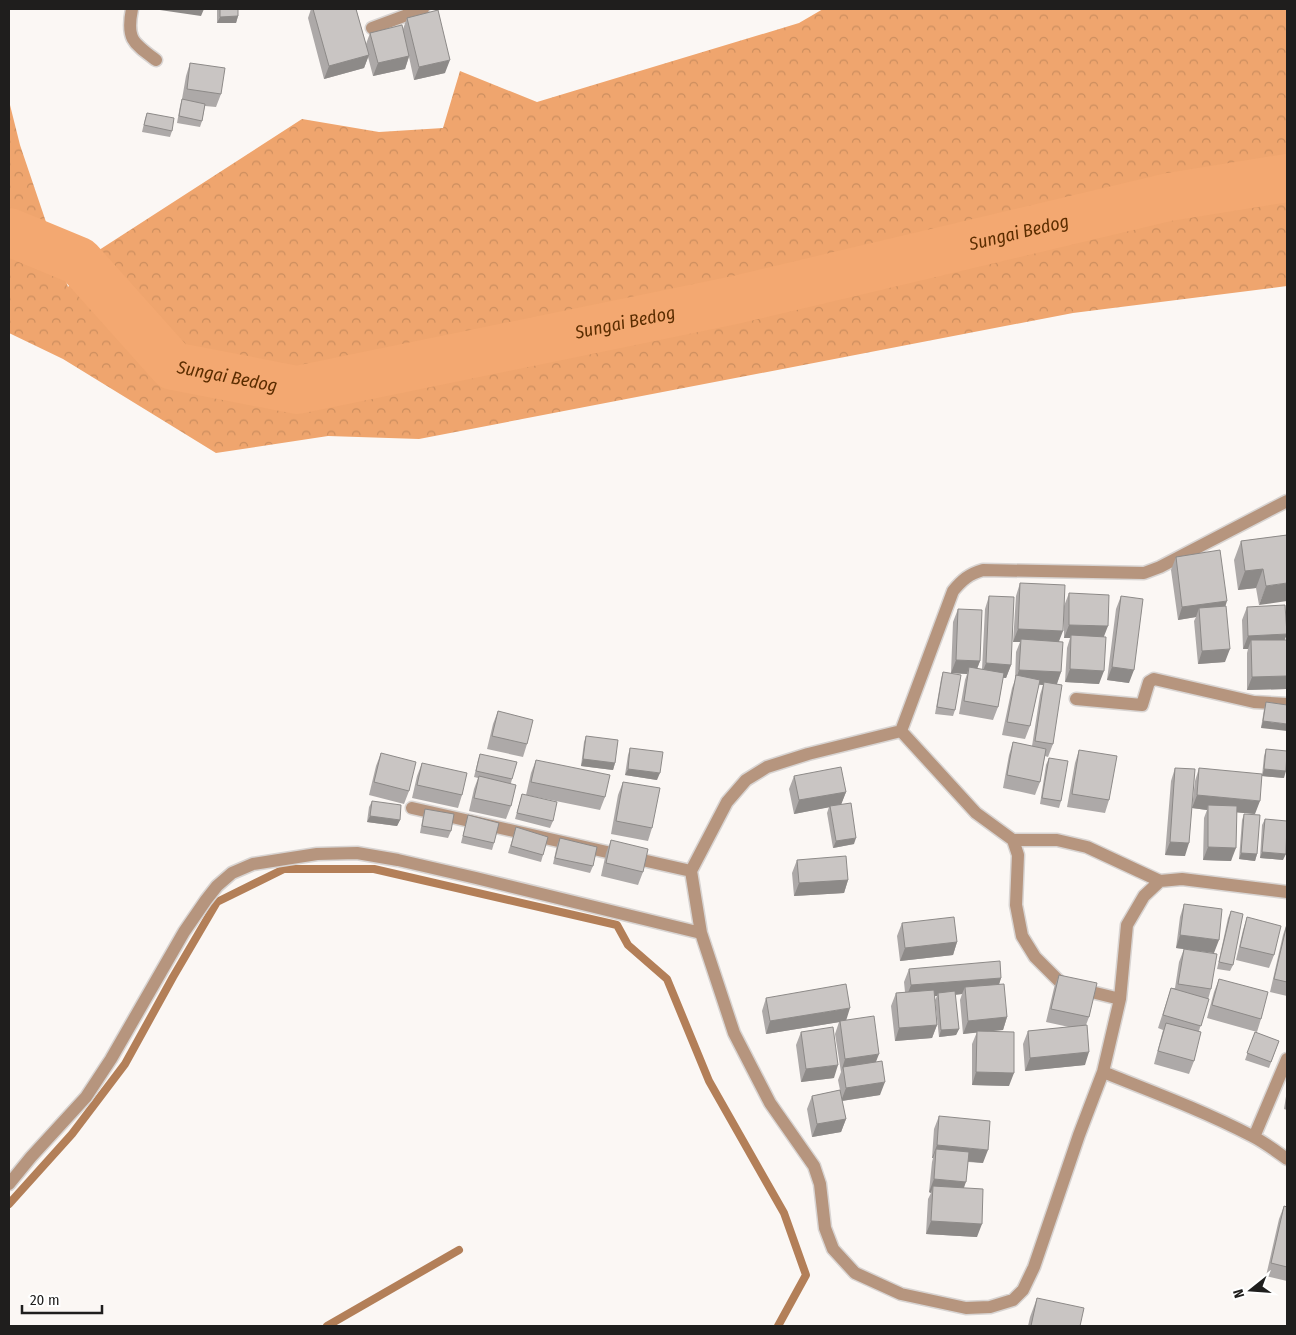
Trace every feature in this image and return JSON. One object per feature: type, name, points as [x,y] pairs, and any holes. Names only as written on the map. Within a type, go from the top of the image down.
[{"type":"street","points":[[132,9],[129,32],[136,46],[156,60]]},
{"type":"street","points":[[372,28],[423,9]]},
{"type":"street","points":[[901,731],[953,592],[962,580],[971,574],[983,570],[1144,573],[1160,567],[1287,501]]},
{"type":"street","points":[[1076,699],[1142,705],[1149,682],[1154,679],[1254,702],[1287,704]]},
{"type":"street","points":[[901,731],[976,812],[1013,840],[1018,855],[1016,905],[1022,936],[1035,957],[1063,985],[1120,999]]},
{"type":"street","points":[[901,731],[808,754],[767,768],[746,780],[727,802],[691,871],[700,933],[734,1033],[770,1103],[814,1166],[820,1184],[825,1228],[834,1249],[854,1272],[901,1294],[966,1308],[990,1307],[1013,1300],[1023,1290],[1034,1267],[1079,1135],[1103,1072],[1120,999],[1127,925],[1144,896],[1160,881]]},
{"type":"street","points":[[412,808],[691,871]]},
{"type":"street","points":[[1013,840],[1057,840],[1087,847],[1160,881],[1182,879],[1287,892]]},
{"type":"street","points":[[9,1184],[30,1157],[86,1097],[111,1059],[184,932],[206,900],[217,886],[232,873],[253,864],[317,854],[357,853],[398,860],[476,878],[700,933]]},
{"type":"street","points":[[1254,1137],[1287,1059]]},
{"type":"street","points":[[1103,1072],[1254,1137],[1287,1159]]},
{"type":"green space","points":[[823,9],[1287,9],[1287,286],[1073,313],[419,439],[328,436],[216,453],[63,359],[9,333],[9,101],[20,145],[68,287],[96,252],[302,119],[379,132],[443,128],[460,71],[537,102],[799,23]]},
{"type":"building","points":[[220,9],[238,9],[238,16],[220,17]]},
{"type":"building","points":[[313,9],[356,9],[369,55],[329,66]]},
{"type":"building","points":[[438,10],[450,60],[419,67],[407,18]]},
{"type":"building","points":[[402,25],[409,56],[378,63],[370,33]]},
{"type":"building","points":[[190,63],[225,68],[221,94],[187,89]]},
{"type":"building","points":[[182,99],[205,104],[202,121],[179,116]]},
{"type":"building","points":[[147,113],[174,118],[172,131],[144,125]]},
{"type":"building","points":[[1287,535],[1287,583],[1266,586],[1263,569],[1245,571],[1241,541]]},
{"type":"building","points":[[1220,550],[1227,601],[1182,607],[1176,557]]},
{"type":"building","points":[[1020,583],[1065,585],[1063,631],[1018,629]]},
{"type":"building","points":[[1069,593],[1109,595],[1108,626],[1069,625]]},
{"type":"building","points":[[989,596],[1014,597],[1011,665],[986,663]]},
{"type":"building","points":[[1121,596],[1143,599],[1134,670],[1112,667]]},
{"type":"building","points":[[1285,605],[1287,634],[1248,636],[1247,607]]},
{"type":"building","points":[[1226,606],[1230,649],[1202,651],[1199,608]]},
{"type":"building","points":[[958,609],[982,610],[980,661],[956,660]]},
{"type":"building","points":[[1071,635],[1106,637],[1104,671],[1070,669]]},
{"type":"building","points":[[1021,639],[1063,642],[1061,672],[1019,670]]},
{"type":"building","points":[[1251,640],[1287,640],[1287,676],[1252,677]]},
{"type":"building","points":[[969,667],[1004,673],[998,707],[964,701]]},
{"type":"building","points":[[943,672],[961,675],[955,710],[937,707]]},
{"type":"building","points":[[1016,675],[1040,680],[1030,726],[1007,722]]},
{"type":"building","points":[[1044,682],[1062,685],[1053,744],[1035,741]]},
{"type":"building","points":[[1266,702],[1287,705],[1287,724],[1263,721]]},
{"type":"building","points":[[498,711],[533,720],[527,744],[492,736]]},
{"type":"building","points":[[586,736],[618,740],[615,763],[583,759]]},
{"type":"building","points":[[1013,742],[1046,749],[1040,782],[1007,775]]},
{"type":"building","points":[[630,748],[663,752],[660,773],[628,769]]},
{"type":"building","points":[[1266,749],[1287,751],[1286,771],[1264,769]]},
{"type":"building","points":[[1079,750],[1117,756],[1109,800],[1072,794]]},
{"type":"building","points":[[381,753],[416,762],[409,791],[374,782]]},
{"type":"building","points":[[480,754],[517,762],[512,779],[476,771]]},
{"type":"building","points":[[1049,758],[1068,761],[1061,801],[1042,798]]},
{"type":"building","points":[[536,760],[610,775],[605,797],[531,782]]},
{"type":"building","points":[[422,763],[467,773],[462,795],[417,785]]},
{"type":"building","points":[[841,767],[846,792],[799,800],[794,776]]},
{"type":"building","points":[[1175,768],[1195,769],[1189,843],[1170,842]]},
{"type":"building","points":[[1199,768],[1262,774],[1260,801],[1197,795]]},
{"type":"building","points":[[479,776],[516,785],[511,806],[474,798]]},
{"type":"building","points":[[623,782],[660,788],[652,828],[616,821]]},
{"type":"building","points":[[522,794],[557,802],[553,821],[517,813]]},
{"type":"building","points":[[372,801],[401,805],[400,820],[370,816]]},
{"type":"building","points":[[851,803],[856,838],[836,841],[830,806]]},
{"type":"building","points":[[1208,805],[1237,806],[1236,848],[1208,847]]},
{"type":"building","points":[[425,809],[454,814],[451,831],[422,826]]},
{"type":"building","points":[[1244,814],[1260,815],[1257,854],[1241,853]]},
{"type":"building","points":[[468,815],[499,823],[494,843],[463,836]]},
{"type":"building","points":[[1265,819],[1287,821],[1286,854],[1262,852]]},
{"type":"building","points":[[516,827],[548,837],[543,855],[511,846]]},
{"type":"building","points":[[560,838],[597,847],[593,866],[555,858]]},
{"type":"building","points":[[611,840],[648,849],[643,872],[606,863]]},
{"type":"building","points":[[846,856],[848,880],[799,883],[797,860]]},
{"type":"building","points":[[1184,904],[1222,909],[1219,940],[1180,935]]},
{"type":"building","points":[[1231,911],[1243,914],[1233,965],[1219,962]]},
{"type":"building","points":[[954,917],[957,942],[905,948],[902,923]]},
{"type":"building","points":[[1247,917],[1281,926],[1274,955],[1240,947]]},
{"type":"building","points":[[1287,924],[1287,982],[1274,979]]},
{"type":"building","points":[[1184,949],[1217,954],[1211,989],[1178,984]]},
{"type":"building","points":[[1000,961],[1001,978],[911,985],[909,969]]},
{"type":"building","points":[[1059,975],[1097,983],[1089,1017],[1051,1009]]},
{"type":"building","points":[[1219,979],[1268,992],[1261,1019],[1212,1005]]},
{"type":"building","points":[[846,984],[850,1008],[770,1021],[766,998]]},
{"type":"building","points":[[1004,984],[1007,1017],[968,1021],[965,987]]},
{"type":"building","points":[[1171,988],[1209,999],[1201,1026],[1163,1015]]},
{"type":"building","points":[[934,990],[937,1025],[899,1028],[896,993]]},
{"type":"building","points":[[955,991],[959,1029],[941,1030],[938,993]]},
{"type":"building","points":[[874,1016],[879,1054],[845,1059],[840,1021]]},
{"type":"building","points":[[1166,1023],[1201,1032],[1194,1061],[1158,1051]]},
{"type":"building","points":[[1087,1025],[1089,1052],[1030,1058],[1028,1031]]},
{"type":"building","points":[[833,1027],[838,1065],[806,1069],[801,1032]]},
{"type":"building","points":[[977,1031],[1014,1032],[1014,1073],[976,1072]]},
{"type":"building","points":[[1255,1032],[1279,1041],[1271,1062],[1247,1053]]},
{"type":"building","points":[[882,1061],[885,1082],[846,1088],[843,1067]]},
{"type":"building","points":[[840,1090],[846,1119],[817,1124],[812,1096]]},
{"type":"building","points":[[939,1116],[990,1121],[988,1150],[937,1145]]},
{"type":"building","points":[[936,1149],[969,1152],[966,1182],[934,1179]]},
{"type":"building","points":[[933,1186],[983,1189],[982,1224],[931,1221]]},
{"type":"building","points":[[1284,1206],[1287,1207],[1287,1267],[1271,1263]]},
{"type":"building","points":[[1037,1298],[1084,1308],[1080,1326],[1031,1326]]},
{"type":"waterway","name":"Sungai Bedog","points":[[9,232],[79,261],[173,366],[297,390],[735,300],[1169,197],[1287,178]]},
{"type":"waterway","points":[[9,1204],[72,1134],[125,1064],[217,902],[284,869],[374,869],[617,925],[628,945],[667,979],[709,1081],[784,1213],[806,1275],[778,1326]]},
{"type":"waterway","points":[[327,1326],[459,1250]]}]
